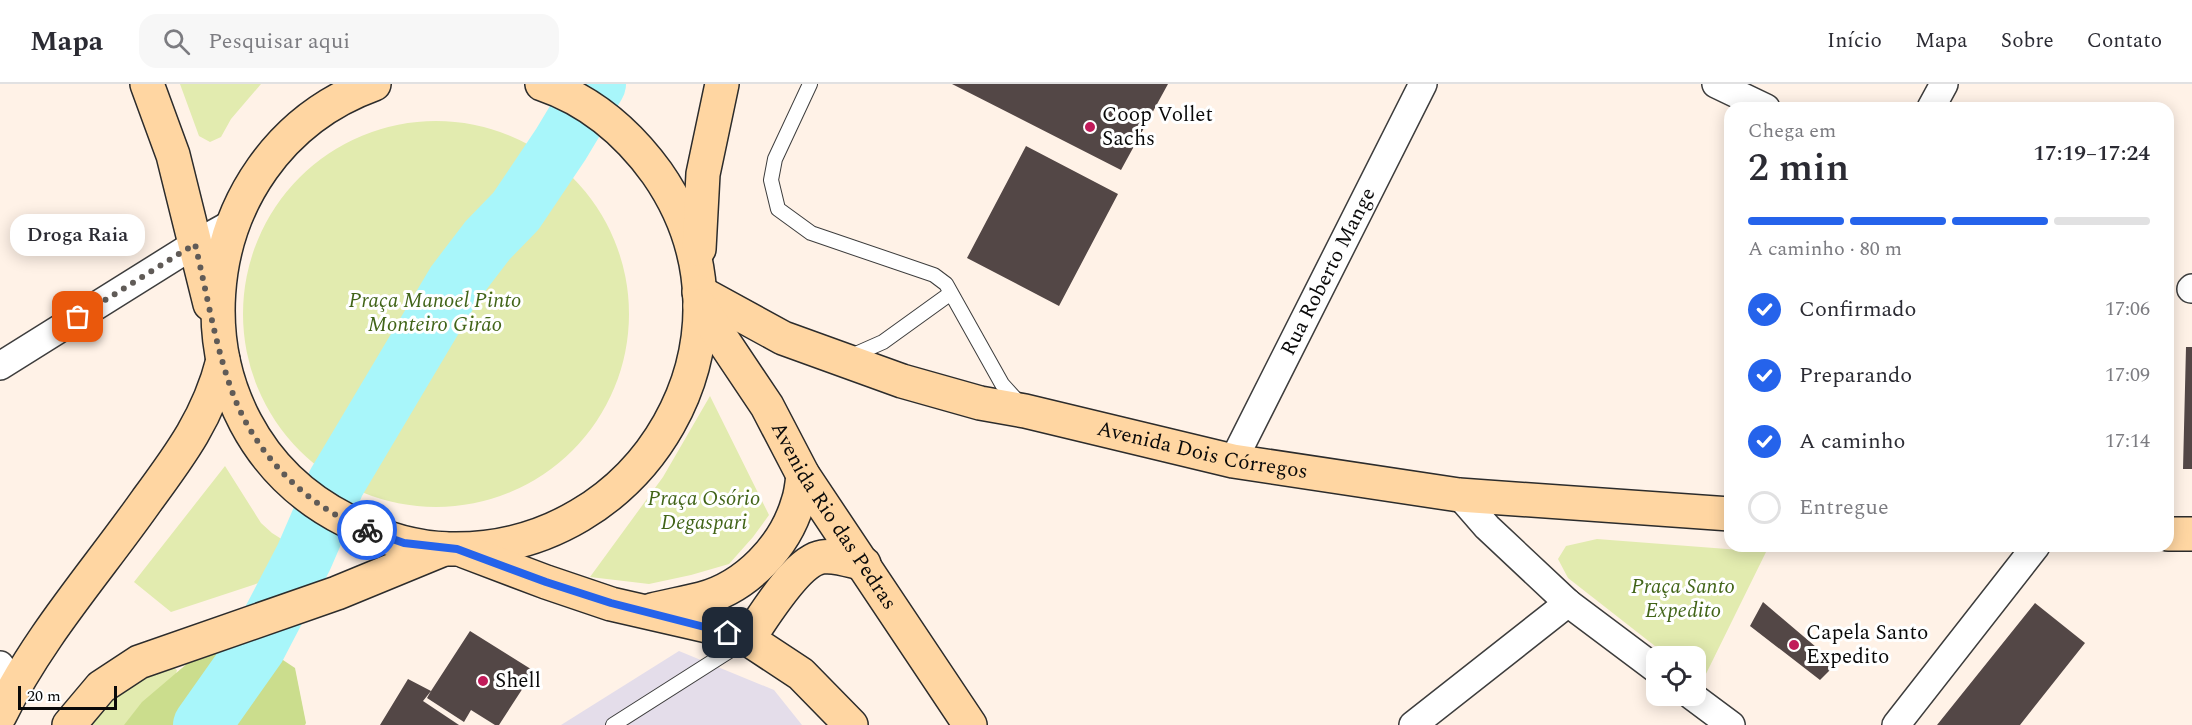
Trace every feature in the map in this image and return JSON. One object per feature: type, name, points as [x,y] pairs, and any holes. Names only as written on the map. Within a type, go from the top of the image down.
[{"type":"main road","points":[[147,84],[173,155],[233,394],[248,427],[286,477],[335,515],[363,529],[404,543],[452,549],[499,545],[541,534],[588,511],[630,478],[657,446],[678,409],[692,369],[699,327],[703,174],[722,84]]},
{"type":"main road","points":[[0,715],[7,676],[38,647],[183,450],[209,405],[222,356],[217,319],[218,286],[224,254],[233,223],[254,180],[284,143],[321,112],[341,99],[374,84]]},
{"type":"main road","points":[[542,84],[581,102],[606,118],[635,145],[665,185],[680,214],[691,245],[699,292]]},
{"type":"main road","name":"Avenida Dois Córregos","points":[[699,292],[783,338],[913,384],[980,403],[1025,411],[1233,461],[1459,495],[1724,508]]},
{"type":"main road","name":"Avenida Rio das Pedras","points":[[699,292],[767,406],[803,475],[970,725]]},
{"type":"main road","points":[[644,612],[702,599],[728,588],[752,572],[772,552],[787,528],[798,502],[803,475]]},
{"type":"main road","points":[[2174,534],[2192,534]]},
{"type":"main road","points":[[69,725],[101,687],[139,662],[337,593],[452,549],[546,582],[644,612],[707,626],[748,639],[801,674],[851,725]]},
{"type":"main road","points":[[748,639],[797,571],[808,562],[823,557],[864,564]]},
{"type":"street","name":"Rua Roberto Mange","points":[[1233,461],[1423,84]]},
{"type":"street","points":[[1716,84],[1754,102]]},
{"type":"street","points":[[1934,102],[1944,84]]},
{"type":"street","points":[[0,366],[195,244],[233,223]]},
{"type":"street","points":[[1459,495],[1487,527],[1568,603],[1646,662]]},
{"type":"street","points":[[1896,725],[2031,552]]},
{"type":"street","points":[[1413,725],[1568,603]]},
{"type":"street","points":[[1705,706],[1731,725]]},
{"type":"lane","points":[[810,84],[775,159],[771,180],[778,209],[811,233],[934,275],[946,284],[1002,384],[1025,411]]},
{"type":"lane","points":[[844,360],[883,342],[951,293]]},
{"type":"lane","points":[[612,725],[748,639]]},
{"type":"shaded area","points":[[679,651],[774,690],[802,725],[561,725]]},
{"type":"green space","points":[[180,84],[261,84],[231,119],[221,137],[210,142],[199,136]]},
{"type":"green space","name":"Praça Manoel Pinto Monteiro Girão","points":[[436,121],[474,125],[510,136],[543,154],[572,178],[596,207],[614,240],[625,276],[629,314],[625,352],[614,388],[596,421],[572,450],[543,474],[510,492],[474,503],[436,507],[398,503],[362,492],[329,474],[300,450],[276,421],[258,388],[247,352],[243,314],[247,276],[258,240],[276,207],[300,178],[329,154],[362,136],[398,125]]},
{"type":"green space","name":"Praça Osório Degaspari","points":[[710,396],[769,515],[729,564],[649,584],[590,577],[663,477]]},
{"type":"green space","points":[[225,466],[261,523],[294,547],[274,578],[171,612],[134,582]]},
{"type":"green space","name":"Praça Santo Expedito","points":[[1597,539],[1724,549],[1724,552],[1766,552],[1706,674],[1706,646],[1655,646],[1568,578],[1558,559],[1566,546]]},
{"type":"green space","points":[[253,640],[295,668],[305,725],[124,725],[142,702],[202,651]]},
{"type":"green space","points":[[162,659],[177,670],[162,725],[77,725]]},
{"type":"building","name":"Coop Vollet Sachs","points":[[952,84],[1168,84],[1121,170]]},
{"type":"building","points":[[1026,146],[1118,194],[1059,306],[967,258]]},
{"type":"building","points":[[2186,347],[2192,347],[2192,469],[2183,469]]},
{"type":"building","name":"Capela Santo Expedito","points":[[1763,602],[1836,664],[1820,680],[1750,626]]},
{"type":"building","points":[[2035,603],[2085,643],[2020,725],[1937,725]]},
{"type":"building","name":"Shell","points":[[470,631],[534,671],[499,725],[495,725],[471,710],[464,722],[427,698]]},
{"type":"building","points":[[408,679],[431,691],[423,701],[459,725],[380,725]]},
{"type":"waterway","points":[[202,725],[257,647],[304,557],[336,483],[455,283],[487,241],[516,211],[561,144],[597,84]]},
{"type":"way so far","points":[[78,317],[195,244],[227,378],[248,427],[286,477],[309,497],[335,515],[367,530]]},
{"type":"place","name":"Coop Vollet Sachs","points":[[1090,127]]},
{"type":"place","name":"Droga Raia","points":[[78,317]]},
{"type":"place","name":"Capela Santo Expedito","points":[[1794,645]]},
{"type":"place","name":"Shell","points":[[483,681]]},
{"type":"route","points":[[367,530],[404,543],[457,549],[611,603],[728,633]]}]
